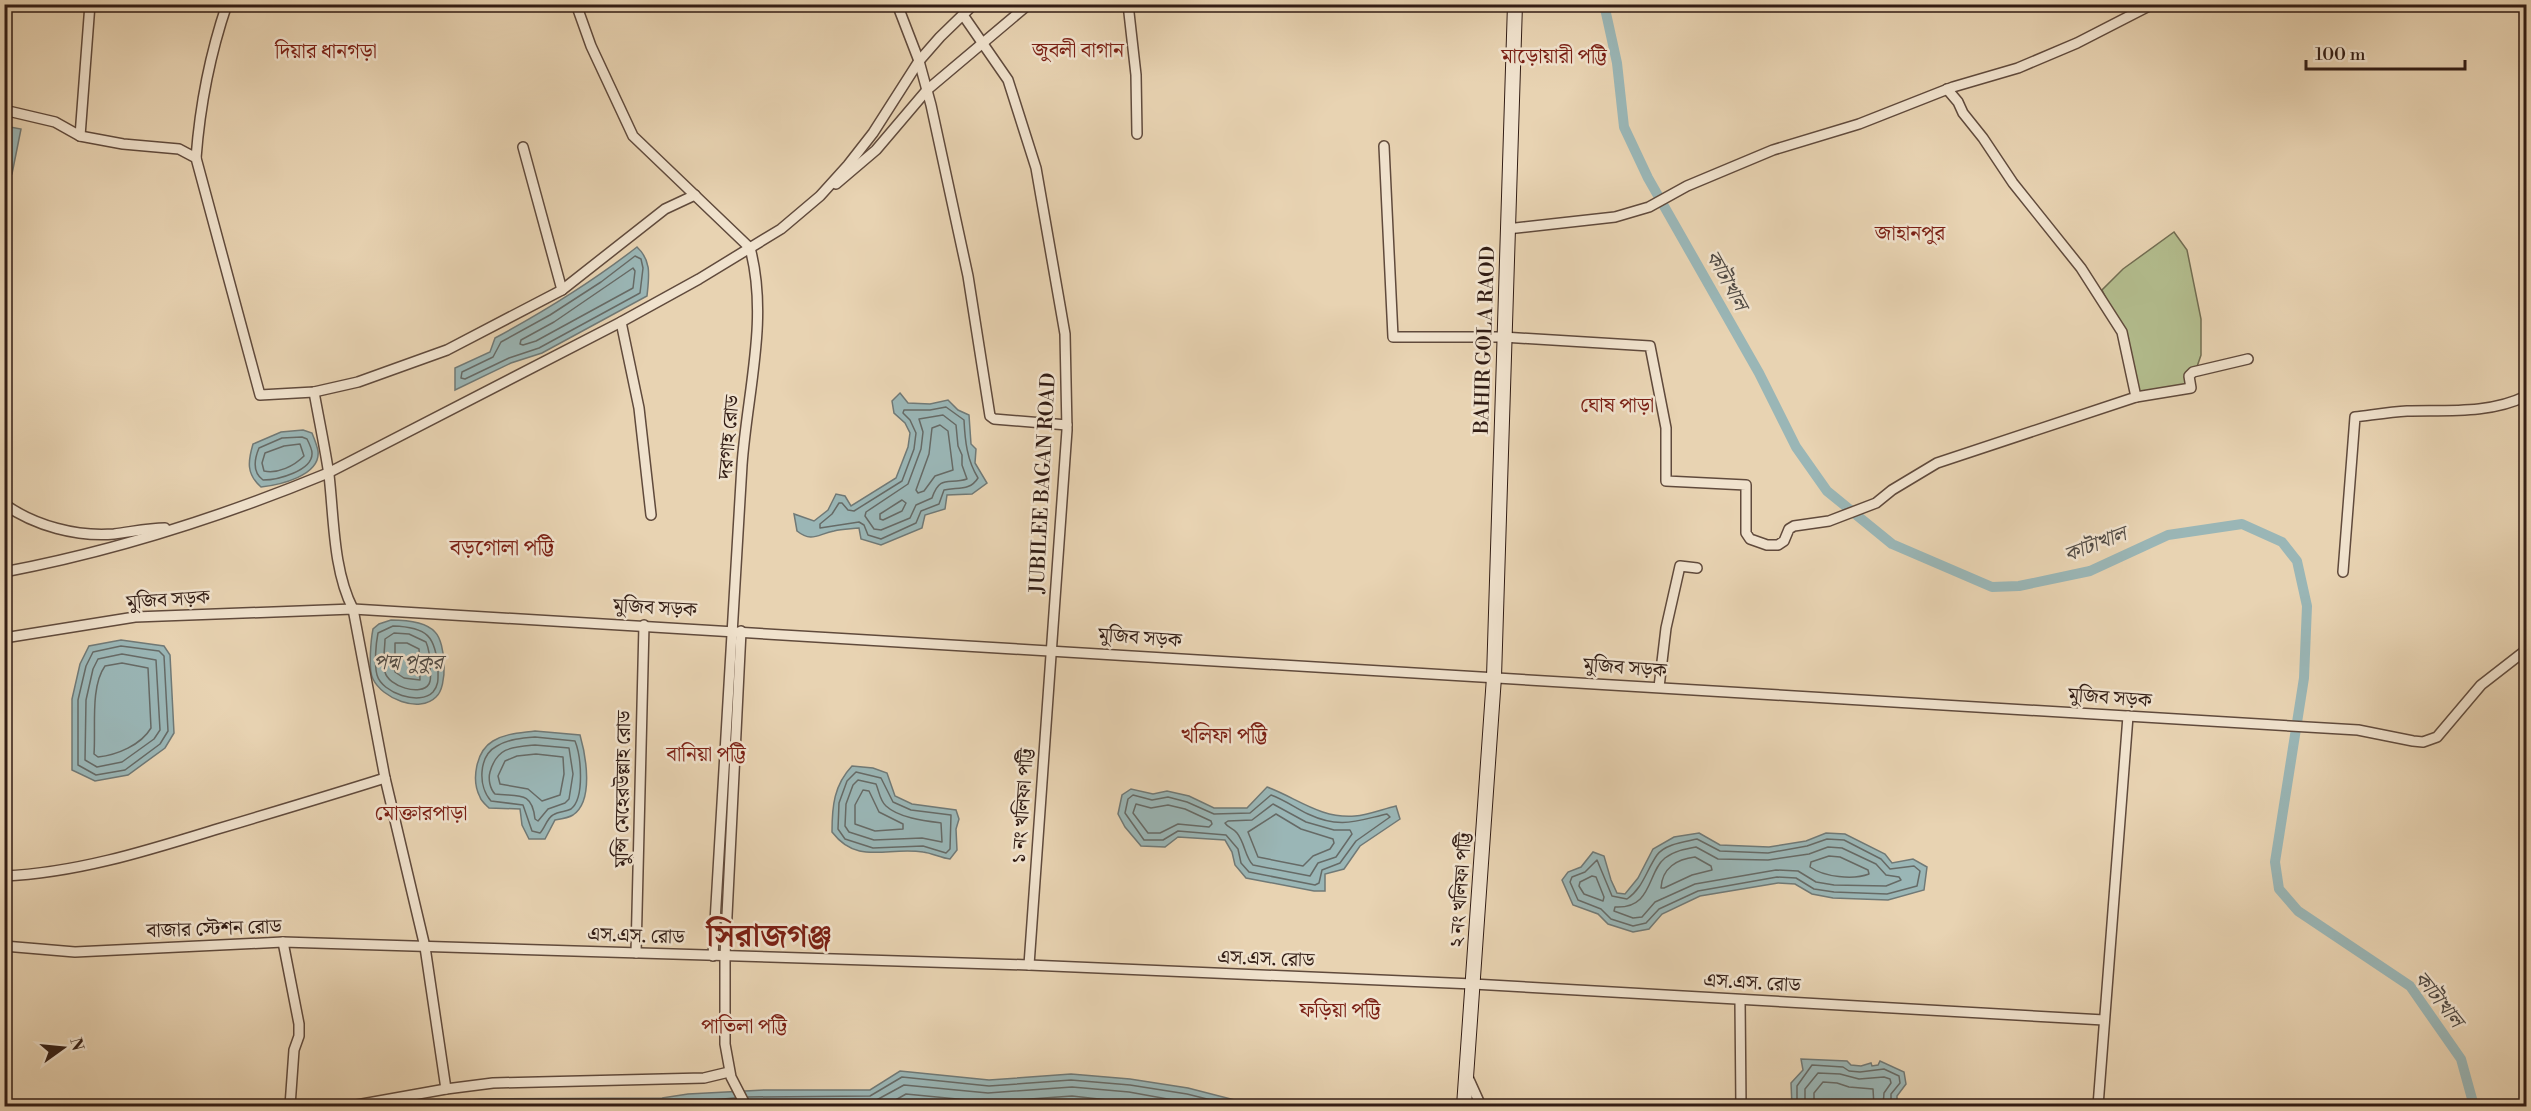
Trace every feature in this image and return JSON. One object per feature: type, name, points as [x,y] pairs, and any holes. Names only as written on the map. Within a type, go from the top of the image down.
[{"type":"main road","name":"BAHIR GOLA RAOD","points":[[1494,677],[1515,4]]},
{"type":"main road","name":"২ নং খলিফা পট্টি","points":[[1464,1107],[1494,677]]},
{"type":"street","points":[[80,136],[90,4]]},
{"type":"street","points":[[227,4],[202,97],[196,158],[219,252],[260,395],[314,392],[358,382],[447,350],[562,290],[665,209],[695,195]]},
{"type":"street","points":[[576,4],[591,46],[633,136],[750,248]]},
{"type":"street","points":[[897,4],[919,61],[927,90],[968,276],[990,416],[994,419],[1067,425]]},
{"type":"street","points":[[820,196],[873,133],[919,61],[974,4]]},
{"type":"street","points":[[4,572],[74,559],[281,493],[328,473],[621,322],[781,229],[852,172],[876,150],[927,90],[1029,4]]},
{"type":"street","points":[[1128,4],[1136,75],[1137,134]]},
{"type":"street","points":[[1507,229],[1615,218],[1648,207],[1687,186],[1773,150],[1859,124],[1947,89],[2018,68],[2077,43],[2153,4]]},
{"type":"street","name":"JUBILEE BAGAN ROAD","points":[[963,15],[1008,80],[1036,168],[1065,334],[1067,425],[1051,650]]},
{"type":"street","points":[[1947,89],[2013,183],[2081,268],[2122,332],[2136,397]]},
{"type":"street","points":[[4,110],[55,122],[80,136],[123,144],[179,149],[196,158]]},
{"type":"street","points":[[1384,146],[1393,337],[1503,337],[1650,346],[1666,428],[1666,481],[1746,485],[1746,533],[1750,539],[1767,545],[1779,545],[1784,541],[1789,529],[1794,526],[1829,521],[1876,503],[1892,490],[1937,463],[2136,397],[2191,388],[2189,376],[2193,372],[2248,359]]},
{"type":"street","points":[[522,147],[562,290]]},
{"type":"street","name":"দরগাহ রোড","points":[[713,956],[730,630],[745,429],[757,341],[755,268],[750,248]]},
{"type":"street","points":[[621,322],[639,408],[651,515]]},
{"type":"street","points":[[314,392],[328,473],[337,549],[346,595],[353,609],[385,778],[425,947],[446,1089]]},
{"type":"street","points":[[2343,572],[2355,417],[2406,411],[2454,411],[2509,405],[2526,396]]},
{"type":"street","points":[[4,504],[41,524],[86,533],[112,534],[179,527]]},
{"type":"street","points":[[1659,687],[1666,628],[1680,566],[1697,568]]},
{"type":"street","name":"মুজিব সড়ক","points":[[4,638],[135,617],[353,609],[2358,730],[2423,742],[2437,737],[2481,685],[2526,650]]},
{"type":"street","name":"মুন্সি মেহেরউল্লাহ রোড","points":[[636,954],[644,625]]},
{"type":"street","points":[[741,631],[725,956],[725,1044],[730,1074],[747,1107]]},
{"type":"street","name":"১ নং খলিফা পট্টি","points":[[1029,966],[1051,650]]},
{"type":"street","points":[[2098,1107],[2128,716]]},
{"type":"street","points":[[4,876],[42,874],[87,866],[175,842],[385,778]]},
{"type":"street","points":[[283,942],[299,1023],[299,1036],[294,1050],[290,1107]]},
{"type":"street","name":"বাজার স্টেশন রোড","points":[[4,946],[75,952],[283,942],[425,947]]},
{"type":"street","name":"এস.এস. রোড","points":[[425,947],[1029,966],[1473,984],[2104,1020]]},
{"type":"street","points":[[1740,1000],[1742,1107]]},
{"type":"street","points":[[1466,1073],[1481,1107]]},
{"type":"street","points":[[351,1107],[446,1089],[493,1083],[704,1078],[730,1074]]},
{"type":"green space","points":[[2174,232],[2187,250],[2201,319],[2201,355],[2191,384],[2136,397],[2115,316],[2102,290],[2123,269]]},
{"type":"water","points":[[5,126],[21,129],[12,174],[5,173]]},
{"type":"water","points":[[637,247],[647,263],[649,275],[647,296],[542,353],[511,363],[455,390],[455,368],[490,352],[495,338],[568,296]]},
{"type":"water","points":[[900,393],[908,403],[930,404],[948,400],[958,410],[969,415],[971,444],[976,449],[975,463],[987,483],[972,494],[947,495],[945,509],[925,515],[922,528],[881,545],[861,539],[859,528],[837,530],[815,537],[802,535],[797,531],[794,514],[814,521],[828,510],[836,494],[845,496],[851,506],[896,478],[908,447],[910,433],[905,423],[894,413],[892,401]]},
{"type":"water","points":[[303,430],[312,433],[317,446],[317,460],[313,467],[297,478],[261,487],[253,477],[250,467],[253,444],[281,432]]},
{"type":"water","name":"পদ্ম পুকুর","points":[[391,620],[420,623],[431,628],[439,638],[444,675],[440,692],[429,702],[411,704],[392,698],[378,686],[371,675],[373,629]]},
{"type":"water","points":[[121,640],[164,646],[170,655],[174,733],[165,748],[128,775],[95,781],[72,770],[72,699],[80,664],[89,646]]},
{"type":"water","points":[[535,731],[580,735],[586,766],[586,789],[580,808],[571,816],[555,820],[545,839],[529,839],[522,825],[520,809],[489,808],[477,790],[476,782],[479,759],[487,746],[503,736]]},
{"type":"water","points":[[852,766],[873,768],[887,773],[895,796],[912,804],[956,810],[959,819],[956,829],[957,850],[950,859],[910,851],[863,852],[852,849],[842,842],[832,832],[834,805],[841,781]]},
{"type":"water","points":[[1267,787],[1309,807],[1343,816],[1360,815],[1396,806],[1400,819],[1360,846],[1344,869],[1325,874],[1325,891],[1314,891],[1246,878],[1235,865],[1232,852],[1225,840],[1178,837],[1165,847],[1141,846],[1125,827],[1118,814],[1122,795],[1131,789],[1153,794],[1167,791],[1189,796],[1214,808],[1247,808]]},
{"type":"water","points":[[1699,833],[1720,845],[1769,847],[1806,841],[1826,833],[1845,834],[1885,854],[1892,863],[1913,859],[1927,867],[1924,890],[1888,900],[1833,898],[1812,894],[1795,884],[1778,883],[1700,896],[1662,914],[1649,929],[1633,932],[1608,924],[1598,914],[1573,905],[1562,880],[1568,872],[1581,867],[1593,852],[1604,856],[1617,893],[1625,894],[1638,878],[1653,849],[1674,837]]},
{"type":"water","points":[[1801,1059],[1847,1061],[1851,1065],[1861,1066],[1871,1063],[1872,1066],[1878,1065],[1880,1061],[1904,1072],[1906,1084],[1897,1096],[1897,1106],[1792,1106],[1791,1083],[1803,1070]]},
{"type":"water","points":[[900,1071],[989,1080],[1071,1074],[1130,1079],[1188,1088],[1258,1106],[434,1106],[445,1102],[482,1099],[662,1098],[688,1094],[764,1090],[870,1090]]},
{"type":"waterway","name":"কাটাখাল","points":[[1604,4],[1617,63],[1624,127],[1648,178],[1759,373],[1796,447],[1827,491],[1892,544],[1992,587],[2019,586],[2090,571],[2168,535],[2242,524],[2282,542],[2297,561],[2307,606],[2304,678],[2275,862],[2279,889],[2298,911],[2410,986],[2461,1059],[2474,1106]]},
{"type":"district","name":"জুবলী বাগান","points":[[1078,50]]},
{"type":"district","name":"দিয়ার ধানগড়া","points":[[326,51]]},
{"type":"district","name":"মাড়োয়ারী পট্টি","points":[[1554,56]]},
{"type":"district","name":"জাহানপুর","points":[[1910,233]]},
{"type":"district","name":"ঘোষ পাড়া","points":[[1617,405]]},
{"type":"district","name":"বড়গোলা পট্টি","points":[[502,547]]},
{"type":"district","name":"খলিফা পট্টি","points":[[1224,735]]},
{"type":"district","name":"বানিয়া পট্টি","points":[[706,754]]},
{"type":"district","name":"মোক্তারপাড়া","points":[[421,813]]},
{"type":"district","name":"সিরাজগঞ্জ","points":[[769,935]]},
{"type":"district","name":"ফড়িয়া পট্টি","points":[[1340,1010]]},
{"type":"district","name":"পাতিলা পট্টি","points":[[744,1026]]}]
